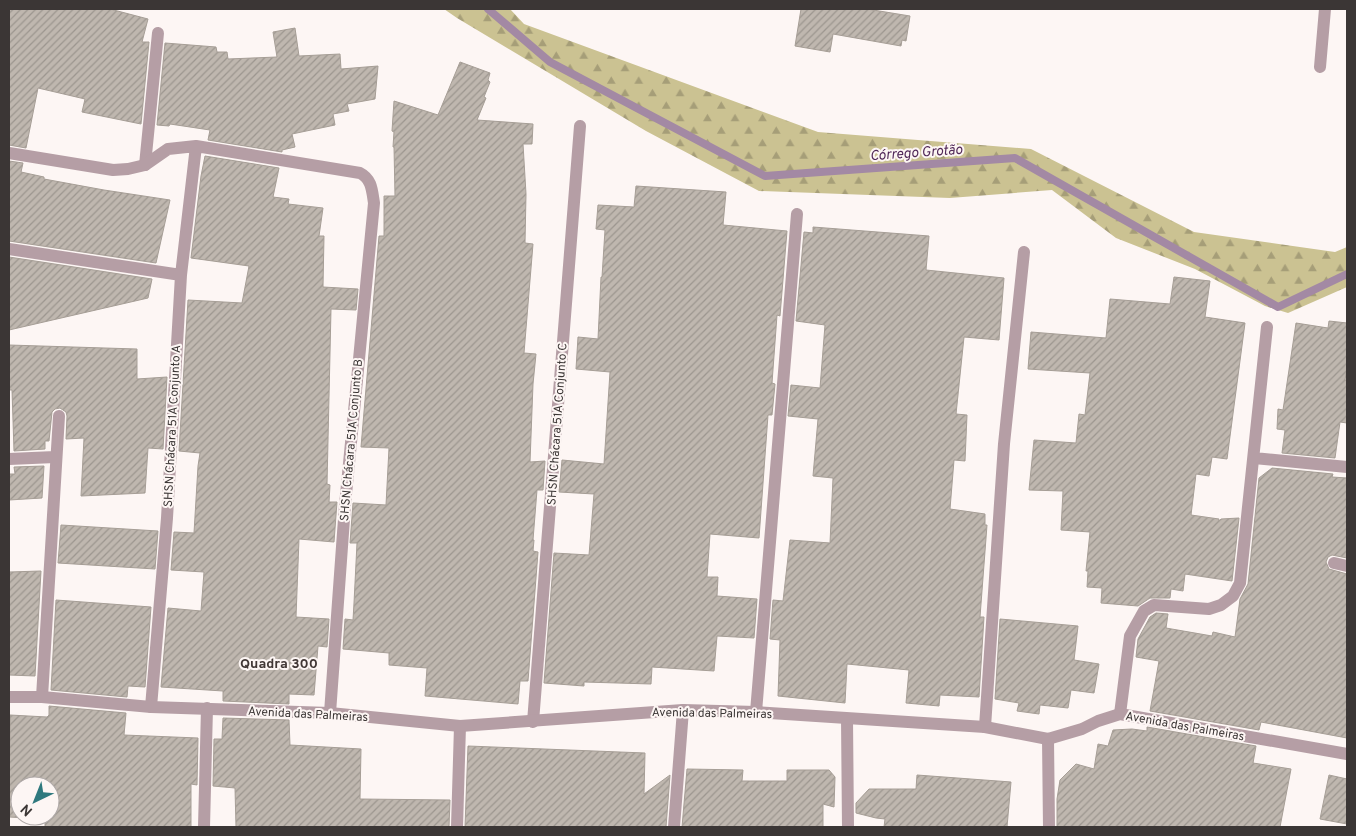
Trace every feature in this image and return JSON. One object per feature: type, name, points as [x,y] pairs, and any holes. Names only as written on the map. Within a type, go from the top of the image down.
[{"type":"street","points":[[1320,67],[1325,9]]},
{"type":"street","points":[[145,165],[158,33]]},
{"type":"street","name":"SHSN Chácara 51A Conjunto C","points":[[533,722],[580,126]]},
{"type":"street","points":[[9,153],[113,170],[145,165],[168,149],[196,146]]},
{"type":"street","name":"SHSN Chácara 51A Conjunto B","points":[[196,146],[360,173],[370,183],[374,203],[344,505],[330,712]]},
{"type":"street","name":"SHSN Chácara 51A Conjunto A","points":[[151,706],[167,518],[181,274],[196,146]]},
{"type":"street","points":[[756,712],[797,214]]},
{"type":"street","points":[[9,249],[181,274]]},
{"type":"street","points":[[985,727],[1004,444],[1024,252]]},
{"type":"street","points":[[1120,714],[1130,636],[1144,611],[1154,605],[1209,608],[1221,605],[1233,596],[1240,583],[1267,327]]},
{"type":"street","points":[[42,697],[59,416]]},
{"type":"street","points":[[9,459],[56,457]]},
{"type":"street","points":[[1254,458],[1347,467]]},
{"type":"street","points":[[1334,563],[1347,566]]},
{"type":"street","name":"Avenida das Palmeiras","points":[[9,697],[42,697],[151,706],[330,712],[460,726],[683,710],[756,712],[985,727],[1048,739],[1082,729],[1098,721],[1120,714],[1347,754]]},
{"type":"street","points":[[204,827],[207,708]]},
{"type":"street","points":[[674,827],[683,710]]},
{"type":"street","points":[[847,719],[848,827]]},
{"type":"street","points":[[458,827],[460,726]]},
{"type":"street","points":[[1048,739],[1049,827]]},
{"type":"green space","points":[[444,9],[510,9],[524,24],[818,132],[1031,149],[1194,232],[1335,252],[1347,247],[1347,287],[1288,313],[1265,306],[1195,269],[1116,238],[1052,190],[950,198],[759,191],[646,131]]},
{"type":"building","points":[[9,9],[110,9],[148,19],[142,42],[149,42],[141,124],[82,112],[85,99],[38,88],[26,148],[9,145]]},
{"type":"building","points":[[801,9],[867,9],[910,16],[906,41],[902,40],[901,46],[833,34],[830,52],[795,46]]},
{"type":"building","points":[[295,28],[299,56],[340,54],[341,69],[378,66],[375,99],[347,104],[349,111],[333,114],[335,125],[292,134],[295,147],[282,150],[282,152],[208,140],[210,130],[170,124],[169,126],[157,125],[165,43],[216,47],[217,52],[227,52],[228,59],[277,57],[273,32]]},
{"type":"building","points":[[460,62],[490,73],[488,80],[490,82],[484,97],[486,98],[477,120],[533,124],[532,144],[523,144],[526,194],[525,243],[533,244],[524,353],[536,354],[530,462],[545,461],[543,490],[537,490],[533,540],[533,551],[538,552],[528,681],[520,681],[518,704],[425,696],[427,668],[389,665],[389,653],[343,649],[345,619],[353,620],[357,543],[350,543],[353,503],[386,505],[389,448],[361,447],[379,236],[384,236],[384,196],[395,196],[394,132],[392,131],[394,101],[438,115]]},
{"type":"building","points":[[205,156],[279,168],[273,197],[289,199],[288,204],[323,208],[319,236],[324,236],[323,287],[358,289],[356,310],[331,309],[327,484],[330,485],[329,502],[337,502],[334,542],[299,539],[296,617],[329,619],[327,647],[318,646],[314,695],[289,694],[289,704],[223,701],[223,691],[161,687],[168,608],[201,611],[204,572],[171,570],[174,532],[194,533],[200,453],[179,451],[188,300],[242,303],[249,266],[191,258]]},
{"type":"building","points":[[9,161],[23,163],[21,172],[44,177],[44,179],[170,200],[156,263],[9,241]]},
{"type":"building","points":[[636,186],[726,192],[723,225],[787,231],[780,316],[777,315],[772,383],[775,384],[772,415],[768,415],[759,538],[710,534],[707,577],[718,577],[717,596],[757,599],[754,638],[717,636],[714,671],[652,667],[651,684],[584,682],[584,686],[544,683],[554,553],[589,555],[594,494],[559,492],[562,460],[604,464],[610,372],[576,369],[578,337],[598,339],[605,230],[596,229],[598,205],[634,207]]},
{"type":"building","points":[[813,227],[929,236],[926,270],[1004,278],[999,340],[964,337],[956,414],[967,415],[965,461],[954,460],[950,509],[985,514],[985,525],[987,525],[980,617],[984,617],[979,697],[940,695],[939,706],[906,703],[909,670],[847,664],[845,703],[778,696],[780,640],[770,639],[773,600],[783,601],[790,540],[830,543],[833,478],[813,476],[818,419],[788,416],[791,385],[820,388],[825,325],[796,321],[804,232],[813,233]]},
{"type":"building","points":[[9,257],[152,279],[148,298],[9,330]]},
{"type":"building","points":[[1174,277],[1210,281],[1205,317],[1245,323],[1227,459],[1212,457],[1209,476],[1196,474],[1191,515],[1219,519],[1219,521],[1221,519],[1239,518],[1232,581],[1185,574],[1183,591],[1171,589],[1170,598],[1150,598],[1138,606],[1101,603],[1102,588],[1087,587],[1088,571],[1086,571],[1090,532],[1061,530],[1063,491],[1029,490],[1034,440],[1076,443],[1079,414],[1085,415],[1090,373],[1028,369],[1031,332],[1106,338],[1110,299],[1170,304]]},
{"type":"building","points":[[1329,321],[1347,323],[1347,368],[1345,380],[1347,380],[1347,423],[1340,422],[1335,458],[1282,453],[1285,430],[1277,429],[1278,409],[1283,410],[1296,323],[1328,328]]},
{"type":"building","points":[[9,345],[137,349],[137,379],[167,377],[163,449],[148,448],[145,493],[81,496],[84,438],[66,439],[67,416],[66,412],[60,408],[52,412],[49,441],[45,441],[45,449],[14,451],[12,390],[9,390]]},
{"type":"building","points":[[44,466],[42,498],[9,500],[9,474],[15,474],[14,467]]},
{"type":"building","points":[[1272,468],[1333,474],[1332,477],[1347,478],[1347,558],[1332,555],[1328,557],[1326,562],[1329,569],[1347,574],[1347,738],[1261,722],[1259,730],[1150,711],[1159,661],[1136,657],[1138,639],[1150,617],[1156,613],[1168,614],[1166,628],[1212,636],[1213,632],[1235,637],[1240,599],[1248,584],[1259,478]]},
{"type":"building","points":[[61,525],[158,531],[155,569],[58,563]]},
{"type":"building","points":[[41,571],[35,676],[9,675],[9,572]]},
{"type":"building","points":[[56,600],[151,607],[145,687],[128,686],[127,697],[51,690]]},
{"type":"building","points":[[1000,619],[1078,626],[1074,660],[1099,664],[1094,693],[1071,690],[1068,708],[1040,705],[1039,714],[1017,711],[1019,703],[995,699]]},
{"type":"building","points":[[49,706],[126,713],[124,735],[198,738],[197,785],[191,784],[191,827],[45,827],[60,826],[60,776],[10,776],[9,817],[10,715],[47,717],[49,715]]},
{"type":"building","points":[[223,718],[289,720],[290,745],[361,749],[360,799],[450,800],[449,827],[236,827],[235,788],[213,786],[214,739],[222,739]]},
{"type":"building","points":[[1147,727],[1256,746],[1253,763],[1291,769],[1280,827],[1057,827],[1057,799],[1060,780],[1076,764],[1094,769],[1098,744],[1108,746],[1113,730],[1132,729],[1147,731]]},
{"type":"building","points":[[468,746],[645,753],[644,794],[670,775],[666,827],[465,827]]},
{"type":"building","points":[[687,769],[743,770],[742,781],[787,781],[787,770],[829,770],[835,777],[834,807],[823,804],[823,827],[682,827]]},
{"type":"building","points":[[917,775],[1011,782],[1007,827],[884,827],[885,819],[856,813],[856,803],[869,789],[916,789]]},
{"type":"building","points":[[1329,775],[1347,779],[1347,824],[1320,819]]},
{"type":"waterway","name":"Córrego Grotão","points":[[488,9],[550,62],[765,176],[1015,158],[1278,307],[1347,274]]},
{"type":"district","name":"Quadra 300","points":[[279,663]]}]
